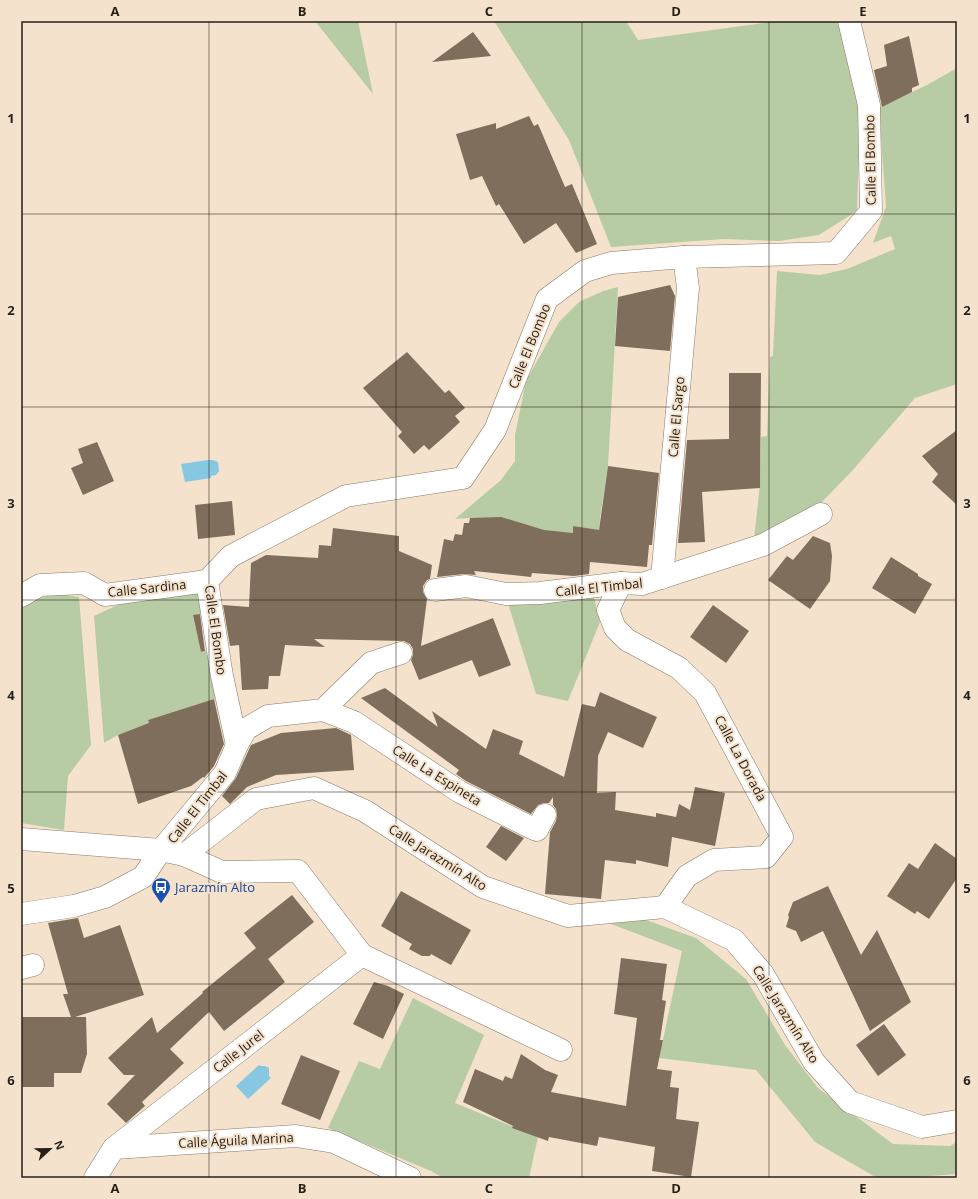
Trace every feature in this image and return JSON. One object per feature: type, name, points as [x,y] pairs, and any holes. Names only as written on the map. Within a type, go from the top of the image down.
[{"type":"street","name":"Calle El Bombo","points":[[237,745],[222,676],[207,581],[231,556],[346,496],[463,478],[495,430],[547,299],[585,271],[611,263],[684,257],[836,253],[871,211],[869,105],[849,21]]},
{"type":"street","name":"Calle El Sargo","points":[[662,578],[688,288],[684,257]]},
{"type":"street","name":"Calle El Timbal","points":[[435,590],[466,586],[506,594],[540,593],[621,583],[642,584],[763,546],[821,514]]},
{"type":"street","name":"Calle Sardina","points":[[21,596],[40,586],[84,583],[105,595],[207,581]]},
{"type":"street","name":"Calle La Dorada","points":[[621,583],[608,610],[615,628],[627,640],[679,668],[705,692],[782,837],[766,857],[714,860],[688,876],[665,907]]},
{"type":"street","points":[[323,710],[371,663],[401,653]]},
{"type":"street","name":"Calle El Timbal","points":[[21,914],[74,906],[105,897],[143,877],[162,850],[225,773],[237,745],[246,729],[268,716],[323,710]]},
{"type":"street","name":"Calle La Espineta","points":[[323,710],[354,722],[460,792],[532,828],[537,830],[545,815]]},
{"type":"street","name":"Calle Jarazmín Alto","points":[[184,855],[256,799],[314,788],[365,811],[483,887],[497,892],[568,916],[665,907],[734,940],[763,974],[814,1062],[850,1102],[922,1127],[957,1121]]},
{"type":"street","points":[[21,839],[162,850],[184,855],[222,872],[298,871],[362,955],[561,1050]]},
{"type":"street","name":"Calle Jurel","points":[[114,1148],[362,955]]},
{"type":"street","name":"Calle Águila Marina","points":[[114,1148],[296,1136],[334,1142],[410,1178]]},
{"type":"street","points":[[95,1178],[114,1148]]},
{"type":"green space","points":[[315,21],[358,21],[373,94]]},
{"type":"green space","points":[[494,21],[626,21],[638,40],[778,21],[842,21],[860,117],[857,211],[819,235],[779,241],[724,239],[611,247],[569,140]]},
{"type":"green space","points":[[957,68],[957,384],[915,398],[852,471],[818,506],[754,539],[760,484],[761,437],[767,436],[770,357],[773,356],[777,271],[820,275],[847,269],[895,249],[891,236],[873,243],[886,207],[879,108],[927,85]]},
{"type":"green space","points":[[618,287],[608,466],[599,531],[573,526],[573,533],[545,531],[470,518],[455,519],[501,480],[515,461],[515,435],[526,381],[559,322],[579,302],[603,291]]},
{"type":"green space","points":[[200,588],[202,614],[193,616],[201,652],[208,651],[217,698],[148,720],[149,724],[118,735],[104,743],[94,616],[128,600]]},
{"type":"green space","points":[[54,593],[79,597],[91,745],[68,776],[64,830],[21,823],[21,606]]},
{"type":"green space","points":[[594,597],[600,622],[568,701],[536,694],[507,600]]},
{"type":"green space","points":[[646,920],[696,938],[746,979],[785,1045],[818,1088],[893,1144],[950,1146],[957,1142],[957,1174],[903,1178],[877,1178],[815,1142],[756,1070],[659,1058],[682,951],[606,922]]},
{"type":"green space","points":[[413,998],[484,1035],[455,1103],[538,1137],[529,1178],[443,1178],[431,1171],[328,1128],[359,1061],[380,1069]]},
{"type":"water","points":[[208,460],[218,462],[219,471],[216,475],[211,476],[211,478],[185,482],[181,464]]},
{"type":"water","points":[[259,1065],[269,1068],[269,1076],[271,1078],[248,1099],[236,1086]]},
{"type":"building","points":[[473,32],[491,56],[432,62]]},
{"type":"building","points":[[909,36],[919,85],[912,88],[912,92],[882,107],[874,70],[887,66],[884,45]]},
{"type":"building","points":[[529,116],[534,126],[538,124],[565,187],[572,184],[597,244],[576,253],[556,223],[524,244],[499,204],[496,206],[482,176],[470,180],[456,134],[496,123],[496,129]]},
{"type":"building","points":[[670,285],[675,296],[670,351],[615,346],[618,297]]},
{"type":"building","points":[[407,352],[445,393],[449,390],[465,408],[455,416],[460,422],[445,436],[429,450],[424,445],[414,454],[398,436],[402,432],[363,388]]},
{"type":"building","points":[[729,373],[761,373],[760,488],[702,492],[705,542],[678,543],[687,440],[729,439]]},
{"type":"building","points":[[957,430],[957,505],[932,482],[938,474],[922,456]]},
{"type":"building","points":[[97,442],[114,481],[83,495],[71,468],[83,463],[78,449]]},
{"type":"building","points":[[608,466],[659,473],[652,545],[649,545],[647,567],[590,562],[589,574],[574,576],[532,573],[531,577],[474,571],[476,575],[464,574],[437,577],[444,539],[453,541],[455,534],[462,535],[464,523],[469,523],[470,518],[501,517],[544,530],[573,533],[573,526],[599,530]]},
{"type":"building","points":[[232,501],[235,535],[198,539],[195,505]]},
{"type":"building","points":[[333,528],[399,536],[399,551],[432,565],[430,579],[427,580],[423,586],[423,592],[427,599],[421,646],[493,618],[511,665],[479,677],[472,660],[419,680],[411,660],[413,649],[410,644],[404,641],[314,639],[325,647],[285,645],[280,676],[269,676],[268,689],[242,690],[239,645],[230,646],[223,605],[249,607],[251,563],[266,555],[318,558],[319,545],[331,546]]},
{"type":"building","points":[[813,536],[830,543],[832,556],[830,581],[810,609],[768,580],[787,556],[793,560]]},
{"type":"building","points":[[891,557],[932,584],[915,614],[872,588]]},
{"type":"building","points":[[713,605],[749,631],[726,663],[690,637]]},
{"type":"building","points":[[200,614],[205,651],[201,652],[193,615]]},
{"type":"building","points":[[385,688],[438,727],[432,711],[486,749],[493,729],[523,741],[519,754],[564,777],[582,704],[595,707],[600,692],[657,717],[643,748],[608,732],[598,756],[597,793],[616,792],[615,810],[656,817],[656,813],[676,817],[679,804],[690,810],[695,787],[725,793],[715,846],[672,837],[668,867],[636,860],[636,864],[605,860],[601,899],[545,894],[550,832],[556,821],[557,815],[556,809],[553,805],[553,797],[549,803],[538,805],[531,814],[466,781],[456,774],[459,770],[361,698]]},
{"type":"building","points":[[214,699],[224,744],[214,766],[204,778],[203,777],[191,786],[138,804],[118,735],[149,723],[148,720]]},
{"type":"building","points":[[336,728],[351,735],[354,770],[276,775],[247,787],[230,804],[222,796],[236,778],[251,745],[281,733]]},
{"type":"building","points":[[501,826],[524,838],[506,861],[486,847]]},
{"type":"building","points":[[935,843],[957,859],[957,878],[929,919],[917,911],[915,914],[887,896],[909,863],[918,869]]},
{"type":"building","points":[[828,886],[861,955],[877,930],[911,1002],[870,1031],[823,931],[801,942],[796,931],[786,927],[789,917],[788,915],[793,902]]},
{"type":"building","points":[[401,891],[471,930],[451,965],[431,954],[430,956],[422,956],[409,949],[412,944],[381,926]]},
{"type":"building","points":[[292,895],[314,922],[268,959],[285,982],[224,1031],[209,1012],[170,1049],[184,1063],[142,1102],[145,1106],[126,1123],[107,1104],[135,1075],[124,1075],[108,1058],[152,1017],[157,1033],[203,993],[202,992],[256,948],[244,933]]},
{"type":"building","points":[[78,918],[84,938],[120,925],[144,995],[75,1017],[86,1017],[87,1054],[81,1073],[54,1073],[54,1087],[21,1087],[21,1017],[71,1017],[63,994],[68,994],[48,923]]},
{"type":"building","points":[[621,958],[667,964],[662,1000],[666,1001],[660,1040],[663,1040],[657,1069],[672,1071],[670,1087],[679,1088],[676,1119],[699,1122],[691,1177],[652,1171],[655,1147],[599,1137],[597,1146],[549,1137],[548,1141],[512,1128],[513,1126],[463,1102],[475,1069],[503,1081],[505,1076],[512,1079],[521,1054],[545,1070],[558,1075],[551,1092],[626,1106],[637,1018],[614,1014]]},
{"type":"building","points":[[374,982],[388,986],[404,994],[383,1039],[353,1024]]},
{"type":"building","points":[[884,1024],[906,1055],[878,1076],[856,1045]]},
{"type":"building","points":[[301,1055],[340,1071],[320,1120],[281,1104]]},
{"type":"place","name":"Jarazmín Alto","points":[[161,904]]}]
